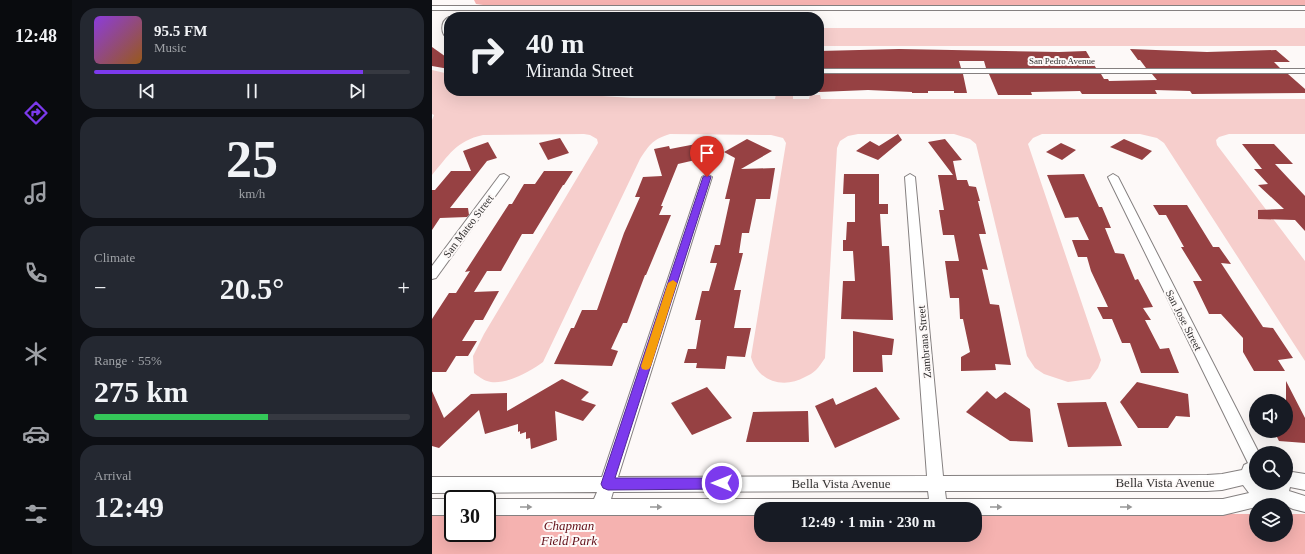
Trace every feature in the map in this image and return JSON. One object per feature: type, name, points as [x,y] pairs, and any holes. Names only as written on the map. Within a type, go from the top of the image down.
[{"type":"street","points":[[457,12],[471,0]]},
{"type":"street","points":[[432,8],[1305,8]]},
{"type":"street","name":"San Pedro Avenue","points":[[824,71],[1305,71]]},
{"type":"street","name":"San Mateo Street","points":[[432,275],[504,177]]},
{"type":"street","points":[[600,507],[707,177]]},
{"type":"street","name":"Zambrana Street","points":[[910,177],[938,502]]},
{"type":"street","name":"San Jose Street","points":[[1113,177],[1249,459]]},
{"type":"street","name":"Bella Vista Avenue","points":[[432,485],[1207,483],[1222,482],[1249,471]]},
{"type":"street","points":[[1293,480],[1305,482]]},
{"type":"street","points":[[1275,490],[1293,501],[1305,504]]},
{"type":"street","name":"Bella Vista Avenue","points":[[982,507],[1223,507],[1251,501],[1275,490]]},
{"type":"street","points":[[432,507],[444,507]]},
{"type":"street","name":"Bella Vista Avenue","points":[[496,507],[754,507]]},
{"type":"green space","points":[[474,0],[1305,0],[1305,8],[483,5],[476,4]]},
{"type":"green space","name":"Chapman Field Park","points":[[432,510],[444,510],[444,542],[496,542],[496,510],[754,511],[754,542],[982,542],[982,513],[1249,514],[1249,542],[1293,542],[1293,514],[1305,514],[1305,554],[432,554]]},
{"type":"shaded area","points":[[824,28],[1305,28],[1305,46],[824,46]]},
{"type":"shaded area","points":[[432,70],[444,73],[444,96],[602,96],[632,98],[775,99],[776,96],[793,96],[793,99],[809,99],[810,96],[820,96],[821,99],[1305,99],[1305,134],[1229,134],[1219,137],[1216,140],[1217,145],[1305,261],[1305,361],[1164,143],[1157,138],[1140,134],[1042,134],[1033,138],[1028,144],[1101,360],[1098,368],[1090,379],[1068,382],[1044,374],[1035,368],[1027,356],[976,144],[970,139],[954,134],[858,134],[848,136],[840,141],[837,148],[825,358],[815,371],[797,381],[781,383],[773,381],[759,372],[754,366],[751,357],[786,143],[783,138],[771,135],[670,134],[652,143],[640,159],[543,362],[524,374],[509,380],[494,382],[485,380],[474,373],[473,356],[484,334],[598,143],[597,139],[590,135],[584,134],[483,135],[459,145],[448,155],[432,175],[432,120],[434,115],[432,114]]},
{"type":"building","points":[[432,47],[444,55],[444,68],[432,66]]},
{"type":"building","points":[[899,49],[1059,52],[1086,51],[1096,68],[986,68],[984,61],[959,61],[961,68],[824,68],[824,51]]},
{"type":"building","points":[[1130,49],[1207,52],[1276,50],[1290,62],[1274,62],[1280,68],[1146,68]]},
{"type":"building","points":[[824,74],[963,74],[967,93],[954,93],[954,91],[928,91],[928,93],[912,93],[868,90],[824,92]]},
{"type":"building","points":[[989,74],[1101,74],[1104,79],[1108,79],[1109,81],[1157,80],[1152,74],[1288,74],[1305,89],[1305,93],[1192,94],[1190,91],[1155,90],[1157,94],[1082,94],[1080,91],[1031,92],[1032,95],[998,95]]},
{"type":"building","points":[[898,134],[902,140],[878,160],[856,151],[870,141],[879,146]]},
{"type":"building","points":[[703,137],[716,138],[711,151],[701,152],[704,158],[678,164],[661,206],[663,206],[659,215],[671,215],[645,275],[627,323],[623,323],[611,349],[618,351],[612,366],[554,364],[571,328],[574,328],[582,310],[597,310],[624,233],[640,197],[635,197],[643,177],[662,176],[654,149],[669,146],[670,149],[696,144],[698,146],[696,141],[702,140]]},
{"type":"building","points":[[560,138],[569,153],[548,160],[539,143]]},
{"type":"building","points":[[747,139],[772,151],[741,169],[775,168],[770,199],[756,199],[749,233],[742,233],[739,253],[743,253],[734,290],[741,290],[734,328],[751,328],[745,357],[727,356],[725,369],[696,368],[697,363],[684,363],[688,349],[696,349],[701,320],[695,320],[702,291],[709,291],[717,263],[710,263],[715,245],[720,245],[730,199],[725,199],[735,158],[724,152]]},
{"type":"building","points":[[945,139],[962,160],[953,161],[957,180],[967,180],[969,186],[976,187],[980,201],[978,201],[986,234],[979,234],[988,270],[982,269],[990,304],[999,305],[1011,365],[995,364],[996,370],[961,371],[961,357],[970,352],[963,319],[960,319],[959,298],[950,298],[945,261],[959,261],[954,235],[943,235],[939,210],[944,210],[938,175],[953,175],[928,142]]},
{"type":"building","points":[[1124,139],[1152,151],[1142,160],[1110,147]]},
{"type":"building","points":[[488,142],[497,158],[487,161],[450,208],[468,208],[469,215],[467,217],[440,218],[432,230],[432,190],[435,190],[451,171],[471,171],[463,151]]},
{"type":"building","points":[[1061,143],[1076,150],[1062,160],[1046,152]]},
{"type":"building","points":[[1242,144],[1274,144],[1293,164],[1275,164],[1305,196],[1305,231],[1295,220],[1258,219],[1258,210],[1284,209],[1258,185],[1268,184],[1254,169],[1262,169]]},
{"type":"building","points":[[544,171],[573,171],[533,234],[522,234],[501,271],[487,271],[474,292],[499,291],[483,320],[475,320],[462,341],[477,341],[468,356],[456,356],[446,372],[432,372],[432,319],[449,293],[456,293],[470,271],[465,272],[509,204],[512,204],[524,184],[535,184]]},
{"type":"building","points":[[844,174],[879,174],[879,204],[888,204],[888,214],[880,214],[882,246],[889,246],[893,320],[841,319],[843,281],[855,281],[853,251],[843,251],[843,240],[846,240],[847,222],[855,222],[855,194],[843,194]]},
{"type":"building","points":[[1084,174],[1099,207],[1102,207],[1111,228],[1105,228],[1115,253],[1124,254],[1135,280],[1138,279],[1153,307],[1143,308],[1151,320],[1145,320],[1160,349],[1169,348],[1179,373],[1141,373],[1130,343],[1122,343],[1112,319],[1103,319],[1097,307],[1108,307],[1091,271],[1087,257],[1078,257],[1072,240],[1089,240],[1078,217],[1065,218],[1047,175]]},
{"type":"building","points":[[1153,205],[1187,205],[1213,247],[1219,247],[1231,264],[1221,263],[1263,327],[1273,328],[1293,358],[1278,360],[1285,371],[1254,371],[1243,352],[1243,338],[1221,314],[1209,314],[1193,281],[1202,281],[1181,247],[1184,247],[1166,215],[1159,215]]},
{"type":"building","points":[[853,331],[894,339],[892,355],[882,355],[883,372],[853,372]]},
{"type":"building","points":[[562,379],[589,392],[581,400],[596,405],[583,421],[555,411],[557,440],[531,449],[530,438],[526,439],[526,432],[520,434],[520,431],[518,432],[518,424],[485,434],[479,410],[439,448],[432,446],[432,391],[444,418],[471,394],[507,393],[507,411]]},
{"type":"building","points":[[1286,381],[1293,394],[1286,394]]},
{"type":"building","points":[[1137,382],[1188,394],[1190,417],[1176,416],[1168,428],[1138,428],[1120,402]]},
{"type":"building","points":[[707,387],[732,418],[692,435],[671,403]]},
{"type":"building","points":[[876,387],[900,419],[835,448],[815,406],[833,398],[836,405]]},
{"type":"building","points":[[987,391],[996,399],[1005,392],[1030,409],[1033,442],[1010,441],[966,412]]},
{"type":"building","points":[[1293,395],[1305,418],[1305,443],[1279,441],[1278,438],[1293,438]]},
{"type":"building","points":[[1106,402],[1122,446],[1068,447],[1057,403]]},
{"type":"building","points":[[808,411],[809,442],[746,442],[753,412]]},
{"type":"slow traffic","points":[[646,366],[673,283]]},
{"type":"route","points":[[707,177],[608,484],[722,483]]}]
